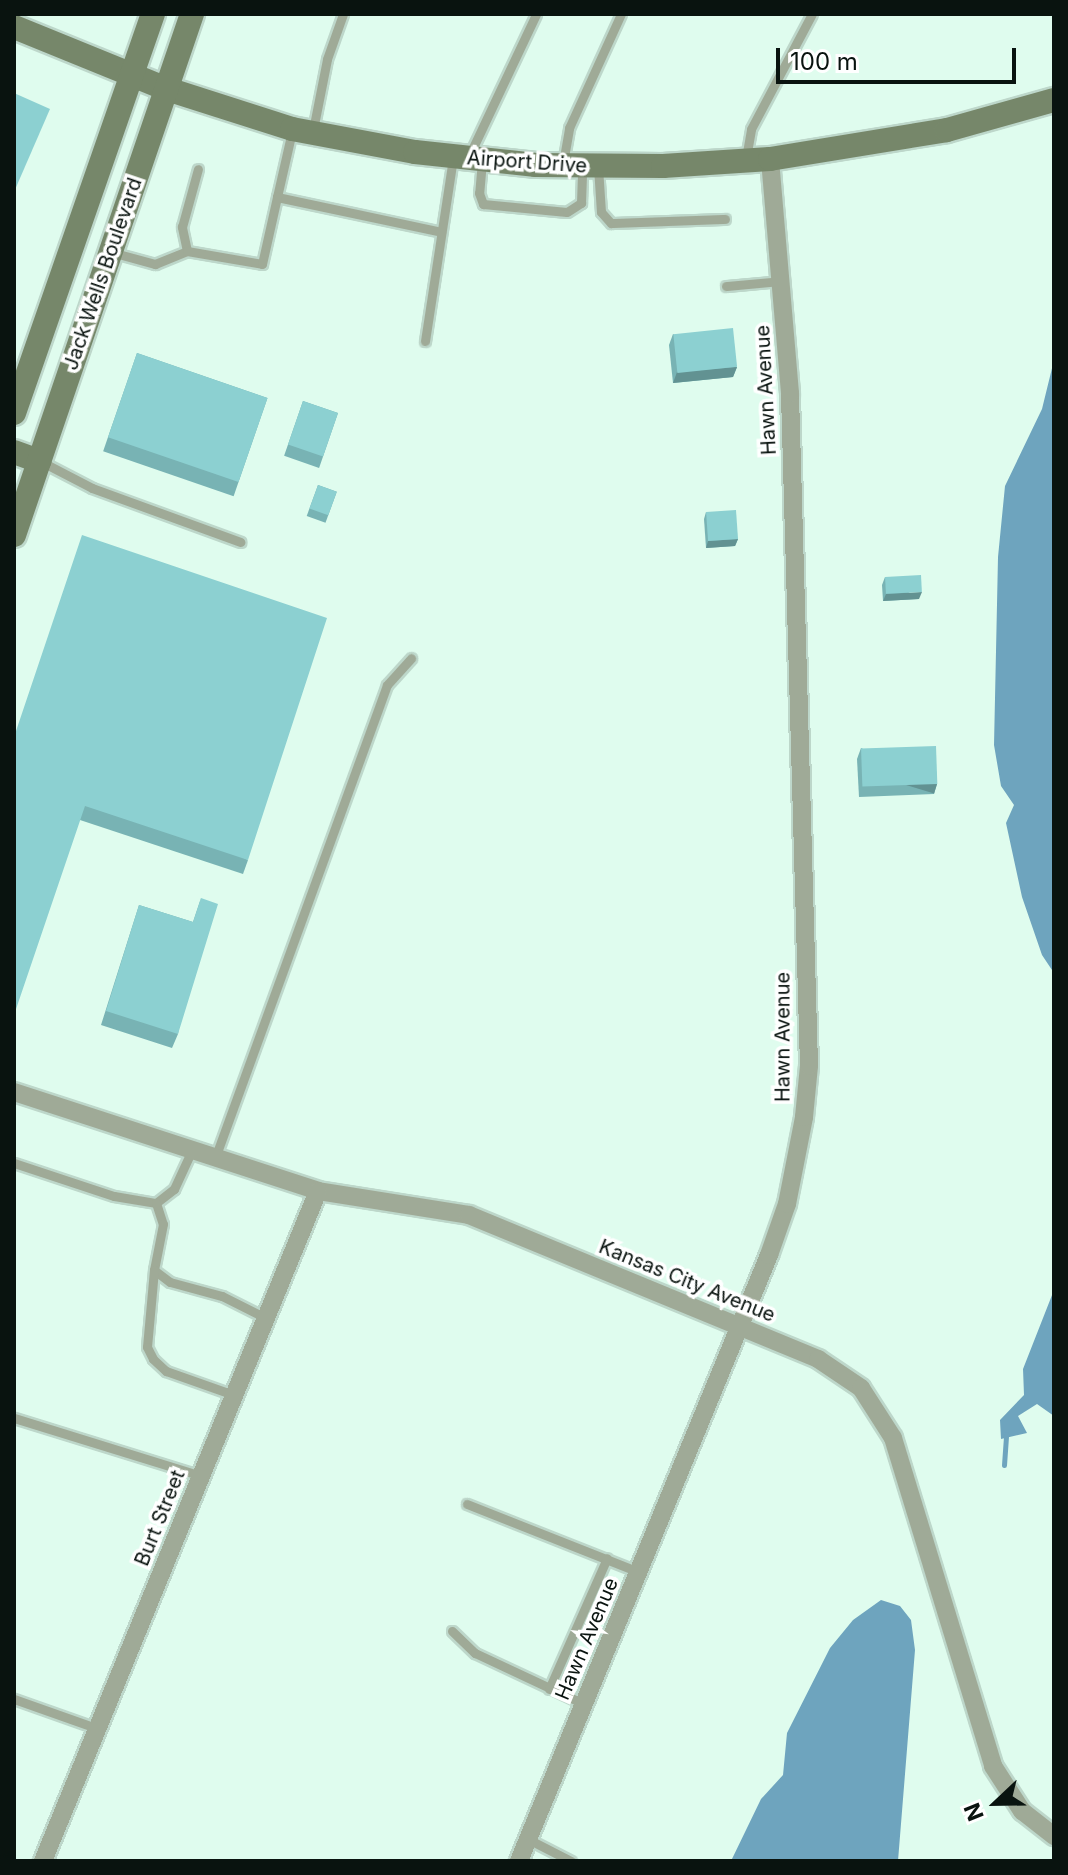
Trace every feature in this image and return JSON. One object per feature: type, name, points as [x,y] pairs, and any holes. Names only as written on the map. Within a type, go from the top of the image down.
[{"type":"street","name":"Jack Wells Boulevard","points":[[14,413],[153,14]]},
{"type":"street","name":"Jack Wells Boulevard","points":[[14,535],[192,14]]},
{"type":"street","name":"Airport Drive","points":[[14,27],[131,76],[302,131],[468,159],[581,167],[757,161],[935,133],[1054,100]]},
{"type":"street","name":"Hawn Avenue","points":[[519,1861],[741,1325],[787,1204],[809,1066],[790,393],[781,281],[757,161]]},
{"type":"street","points":[[73,243],[111,252]]},
{"type":"street","points":[[14,452],[39,461]]},
{"type":"street","name":"Kansas City Avenue","points":[[14,1092],[318,1191],[469,1215],[741,1325],[818,1359],[861,1388],[893,1438],[993,1766],[1022,1811],[1054,1836]]},
{"type":"street","name":"Burt Street","points":[[43,1861],[318,1191]]},
{"type":"lane","points":[[111,252],[155,264],[187,251],[262,264],[277,197],[343,14]]},
{"type":"lane","points":[[425,341],[441,232],[468,159],[536,14]]},
{"type":"lane","points":[[621,14],[569,128],[581,167],[601,212],[611,223],[725,219]]},
{"type":"lane","points":[[757,161],[751,129],[812,14]]},
{"type":"lane","points":[[468,159],[483,204],[567,212],[581,203],[581,167]]},
{"type":"lane","points":[[187,251],[182,227],[198,169]]},
{"type":"lane","points":[[277,197],[441,232]]},
{"type":"lane","points":[[726,286],[781,281]]},
{"type":"lane","points":[[39,461],[92,488],[240,542]]},
{"type":"lane","points":[[215,1158],[387,685],[411,658]]},
{"type":"lane","points":[[14,1163],[114,1196],[156,1203],[174,1189],[192,1150]]},
{"type":"lane","points":[[156,1203],[163,1224],[154,1270],[147,1347],[153,1359],[166,1371],[234,1395]]},
{"type":"lane","points":[[154,1270],[170,1282],[222,1296],[266,1318]]},
{"type":"lane","points":[[14,1418],[201,1476]]},
{"type":"lane","points":[[467,1504],[639,1572]]},
{"type":"lane","points":[[549,1689],[607,1558]]},
{"type":"lane","points":[[452,1631],[475,1653],[584,1704]]},
{"type":"lane","points":[[14,1699],[96,1728]]},
{"type":"lane","points":[[528,1839],[571,1861]]},
{"type":"water","points":[[1054,360],[1054,973],[1042,955],[1022,897],[1006,823],[1014,805],[1001,786],[994,745],[998,557],[1005,486],[1042,409]]},
{"type":"water","points":[[1054,1290],[1054,1416],[1037,1404],[1018,1416],[1027,1433],[1001,1439],[1000,1420],[1024,1395],[1023,1369]]},
{"type":"water","points":[[881,1600],[900,1606],[911,1620],[915,1650],[898,1861],[731,1861],[761,1799],[783,1775],[787,1733],[830,1648],[853,1620]]},
{"type":"building","points":[[14,93],[50,109],[14,192]]},
{"type":"building","points":[[733,328],[737,367],[677,373],[673,334]]},
{"type":"building","points":[[137,353],[267,398],[239,482],[108,437]]},
{"type":"building","points":[[303,401],[338,413],[323,457],[288,444]]},
{"type":"building","points":[[318,485],[337,492],[328,515],[309,508]]},
{"type":"building","points":[[736,510],[738,539],[708,541],[706,512]]},
{"type":"building","points":[[82,535],[327,618],[248,860],[85,806],[14,1015],[14,737]]},
{"type":"building","points":[[921,575],[922,592],[886,594],[885,577]]},
{"type":"building","points":[[936,746],[937,784],[862,787],[861,749]]},
{"type":"building","points":[[201,898],[218,904],[178,1034],[106,1011],[139,905],[193,922]]},
{"type":"waterway","points":[[1004,1465],[1006,1434]]}]
